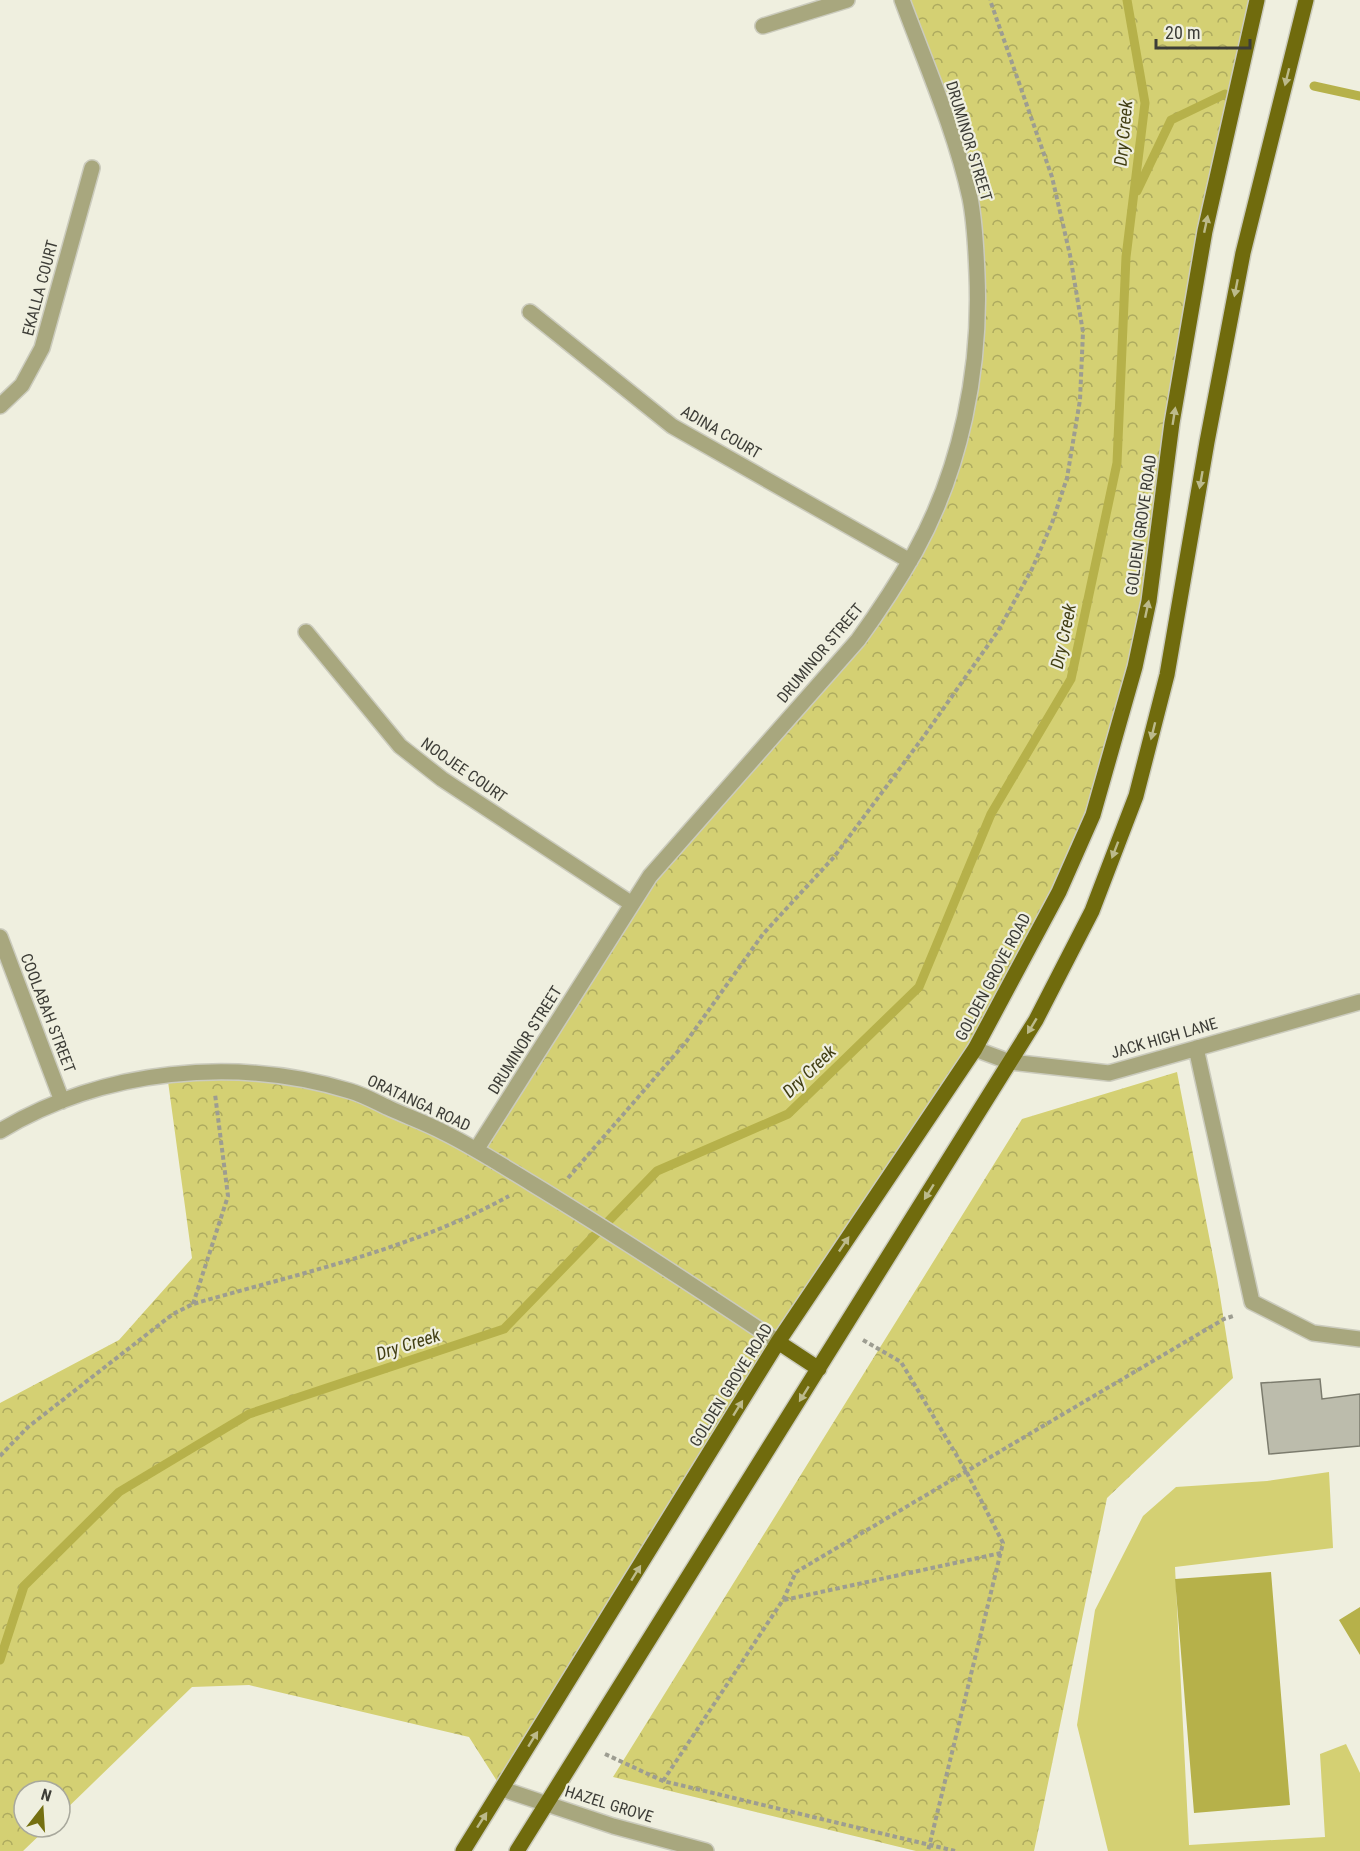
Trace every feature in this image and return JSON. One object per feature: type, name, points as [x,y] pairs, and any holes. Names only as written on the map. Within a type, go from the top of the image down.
[{"type":"main road","name":"GOLDEN GROVE ROAD","points":[[462,1851],[778,1342],[975,1049],[1059,892],[1093,815],[1135,666],[1149,601],[1172,423],[1205,231],[1257,0]]},
{"type":"main road","points":[[517,1851],[1036,1020],[1092,910],[1136,796],[1167,675],[1243,253],[1306,0]]},
{"type":"main road","points":[[778,1342],[819,1370]]},
{"type":"street","points":[[763,26],[847,0]]},
{"type":"street","name":"DRUMINOR STREET","points":[[476,1150],[650,876],[858,640],[910,561],[939,500],[954,457],[966,411],[975,357],[978,303],[976,242],[970,199],[951,131],[902,0]]},
{"type":"street","name":"EKALLA COURT","points":[[0,406],[22,385],[42,348],[92,168]]},
{"type":"street","name":"ADINA COURT","points":[[530,312],[672,426],[910,561]]},
{"type":"street","name":"NOOJEE COURT","points":[[306,632],[400,746],[442,779],[632,904]]},
{"type":"street","name":"COOLABAH STREET","points":[[0,938],[62,1101]]},
{"type":"street","name":"JACK HIGH LANE","points":[[975,1049],[1010,1062],[1109,1073],[1360,1002]]},
{"type":"street","points":[[1196,1048],[1252,1302],[1312,1333],[1360,1339]]},
{"type":"street","name":"ORATANGA ROAD","points":[[0,1131],[62,1101],[98,1089],[167,1074],[226,1071],[299,1078],[352,1091],[443,1132],[476,1150],[562,1201],[778,1342]]},
{"type":"street","name":"HAZEL GROVE","points":[[502,1789],[613,1826],[706,1851]]},
{"type":"path","points":[[193,1304],[228,1196],[212,1072]]},
{"type":"path","points":[[663,1781],[783,1600],[796,1572],[1224,1319],[1263,1308]]},
{"type":"path","points":[[844,1329],[901,1362],[966,1471],[1003,1543],[928,1851]]},
{"type":"path","points":[[783,1600],[1001,1553]]},
{"type":"path","points":[[585,1744],[663,1781],[955,1851]]},
{"type":"green space","points":[[902,0],[1257,0],[1205,231],[1149,601],[1093,815],[975,1049],[778,1342],[502,1789],[469,1737],[249,1685],[192,1687],[72,1803],[72,1779],[12,1779],[12,1839],[36,1839],[23,1851],[0,1851],[0,1403],[119,1340],[192,1258],[167,1074],[212,1072],[352,1091],[476,1150],[650,876],[858,640],[939,500],[975,357],[970,199]]},
{"type":"green space","points":[[1177,1072],[1217,1277],[1233,1378],[1107,1498],[1034,1851],[916,1851],[613,1777],[1022,1119]]},
{"type":"green space","points":[[1329,1472],[1333,1548],[1175,1567],[1189,1845],[1325,1837],[1320,1754],[1346,1744],[1360,1773],[1360,1851],[1108,1851],[1077,1725],[1095,1610],[1143,1516],[1176,1487],[1267,1481]]},
{"type":"shaded area","points":[[1271,1572],[1290,1805],[1194,1813],[1175,1579]]},
{"type":"shaded area","points":[[1360,1607],[1360,1655],[1339,1620]]},
{"type":"building","points":[[1320,1379],[1322,1399],[1360,1394],[1360,1446],[1269,1454],[1261,1383]]},
{"type":"waterway","name":"Dry Creek","points":[[0,1660],[24,1586],[119,1492],[249,1414],[504,1329],[657,1171],[788,1114],[919,987],[991,814],[1071,679],[1117,463],[1126,257],[1145,103],[1127,0]]},
{"type":"waterway","name":"Dry Creek","points":[[1314,86],[1360,96]]},
{"type":"waterway","name":"Dry Creek","points":[[1137,191],[1171,120],[1225,94]]}]
